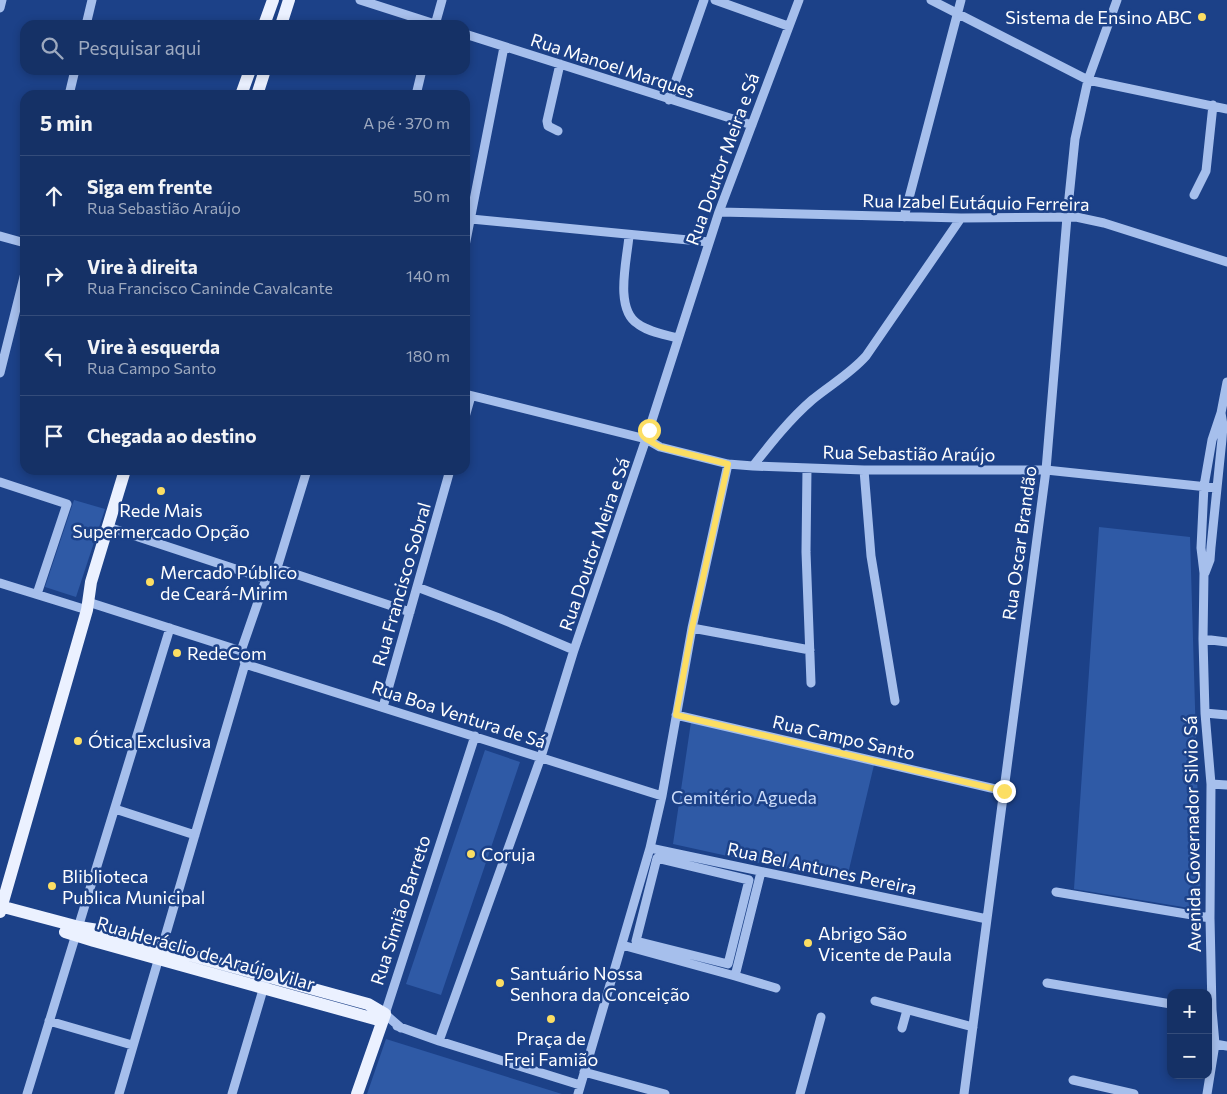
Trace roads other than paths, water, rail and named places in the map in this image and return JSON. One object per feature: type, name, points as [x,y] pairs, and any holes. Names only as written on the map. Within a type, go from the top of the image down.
[{"type":"main road","points":[[266,20],[272,0]]},
{"type":"main road","points":[[282,20],[289,0]]},
{"type":"main road","points":[[244,90],[248,75]]},
{"type":"main road","points":[[259,90],[264,75]]},
{"type":"main road","points":[[124,475],[91,582],[88,606],[0,910],[78,931],[98,930],[161,953],[267,976],[368,1004],[383,1018]]},
{"type":"main road","name":"Rua Heráclio de Araújo Vilar","points":[[161,953],[263,989],[383,1018]]},
{"type":"main road","name":"Rua Simião Barreto","points":[[357,1094],[383,1018]]},
{"type":"street","points":[[0,8],[2,0]]},
{"type":"street","points":[[87,20],[92,0]]},
{"type":"street","points":[[360,0],[421,20]]},
{"type":"street","points":[[437,20],[442,0]]},
{"type":"street","points":[[669,100],[704,0]]},
{"type":"street","points":[[715,0],[788,26]]},
{"type":"street","name":"Rua Doutor Meira e Sá","points":[[439,1042],[541,757],[574,650],[646,439],[719,212],[799,0]]},
{"type":"street","points":[[931,0],[1088,80],[1227,109]]},
{"type":"street","points":[[904,217],[960,0]]},
{"type":"street","name":"Rua Oscar Brandão","points":[[964,1094],[1046,470],[1075,139],[1088,80],[1117,0]]},
{"type":"street","name":"Rua Manoel Marques","points":[[470,36],[752,125]]},
{"type":"street","points":[[470,224],[504,48]]},
{"type":"street","points":[[558,131],[548,126],[547,120],[560,64]]},
{"type":"street","points":[[69,90],[74,75]]},
{"type":"street","points":[[417,90],[421,75]]},
{"type":"street","points":[[1194,194],[1206,171],[1213,106]]},
{"type":"street","name":"Rua Izabel Eutáquio Ferreira","points":[[719,212],[961,218],[1067,217],[1089,219],[1227,262]]},
{"type":"street","points":[[753,466],[799,412],[852,370],[866,356],[961,218]]},
{"type":"street","points":[[471,219],[629,236],[709,242]]},
{"type":"street","points":[[0,236],[20,242]]},
{"type":"street","points":[[629,236],[624,300],[628,315],[643,327],[678,338]]},
{"type":"street","points":[[0,373],[20,293]]},
{"type":"street","points":[[1221,413],[1227,382]]},
{"type":"street","name":"Rua Sebastião Araújo","points":[[470,395],[646,439],[660,447],[728,464],[864,470],[1046,470],[1217,488]]},
{"type":"street","name":"Avenida Governador Silvio Sá","points":[[1210,989],[1211,784],[1205,713],[1204,573],[1201,548],[1204,486],[1212,440],[1221,413]]},
{"type":"street","name":"Avenida Governador Silvio Sá","points":[[1204,573],[1210,560],[1223,432],[1221,413]]},
{"type":"street","points":[[579,1090],[650,848],[662,796],[692,628],[728,464]]},
{"type":"street","points":[[807,468],[806,552],[811,683]]},
{"type":"street","points":[[864,470],[871,556],[896,701]]},
{"type":"street","points":[[119,1094],[245,664],[241,651],[266,579],[277,568],[305,475]]},
{"type":"street","name":"Rua Francisco Sobral","points":[[383,707],[449,475]]},
{"type":"street","points":[[0,482],[67,504],[37,594]]},
{"type":"street","points":[[108,527],[266,579]]},
{"type":"street","points":[[277,568],[410,612]]},
{"type":"street","points":[[0,583],[170,628],[241,651]]},
{"type":"street","points":[[417,587],[499,618],[574,650]]},
{"type":"street","points":[[27,1094],[170,628]]},
{"type":"street","points":[[692,628],[810,650]]},
{"type":"street","points":[[1203,639],[1227,642]]},
{"type":"street","name":"Rua Boa Ventura de Sá","points":[[245,664],[662,796]]},
{"type":"street","points":[[1205,713],[1227,715]]},
{"type":"street","name":"Rua Campo Santo","points":[[676,715],[1004,791]]},
{"type":"street","name":"Rua Simião Barreto","points":[[383,1018],[475,736]]},
{"type":"street","points":[[1211,784],[1227,785]]},
{"type":"street","points":[[115,809],[195,835]]},
{"type":"street","name":"Rua Bel Antunes Pereira","points":[[650,848],[987,919]]},
{"type":"street","points":[[657,858],[749,880],[728,964],[636,941],[657,858]]},
{"type":"street","points":[[735,976],[761,872]]},
{"type":"street","points":[[1056,892],[1210,918]]},
{"type":"street","points":[[622,945],[776,988]]},
{"type":"street","points":[[232,1094],[267,976]]},
{"type":"street","points":[[1047,983],[1167,1003]]},
{"type":"street","points":[[875,1001],[973,1027]]},
{"type":"street","points":[[902,1028],[908,1010]]},
{"type":"street","points":[[800,1094],[821,1017]]},
{"type":"street","name":"Rua Heráclio de Araújo Vilar","points":[[383,1018],[401,1028],[439,1042],[579,1090]]},
{"type":"street","points":[[49,1021],[132,1045]]},
{"type":"street","name":"Avenida Governador Silvio Sá","points":[[1207,1094],[1215,1044],[1212,1024]]},
{"type":"street","points":[[1215,1044],[1227,1046]]},
{"type":"street","points":[[584,1072],[665,1094]]},
{"type":"street","points":[[1073,1080],[1134,1094]]},
{"type":"place","name":"Sistema de Ensino ABC","points":[[1202,17]]},
{"type":"place","name":"Rede Mais Supermercado Opção","points":[[161,491]]},
{"type":"place","name":"Mercado Público de Ceará-Mirim","points":[[150,582]]},
{"type":"place","name":"RedeCom","points":[[177,653]]},
{"type":"place","name":"Ótica Exclusiva","points":[[78,741]]},
{"type":"place","name":"Coruja","points":[[471,854]]},
{"type":"place","name":"Bliblioteca Publica Municipal","points":[[52,886]]},
{"type":"place","name":"Abrigo São Vicente de Paula","points":[[808,943]]},
{"type":"place","name":"Santuário Nossa Senhora da Conceição","points":[[500,983]]},
{"type":"place","name":"Praça de Frei Famião","points":[[551,1019]]},
{"type":"park label","name":"Cemitério Agueda","points":[[744,797]]}]
